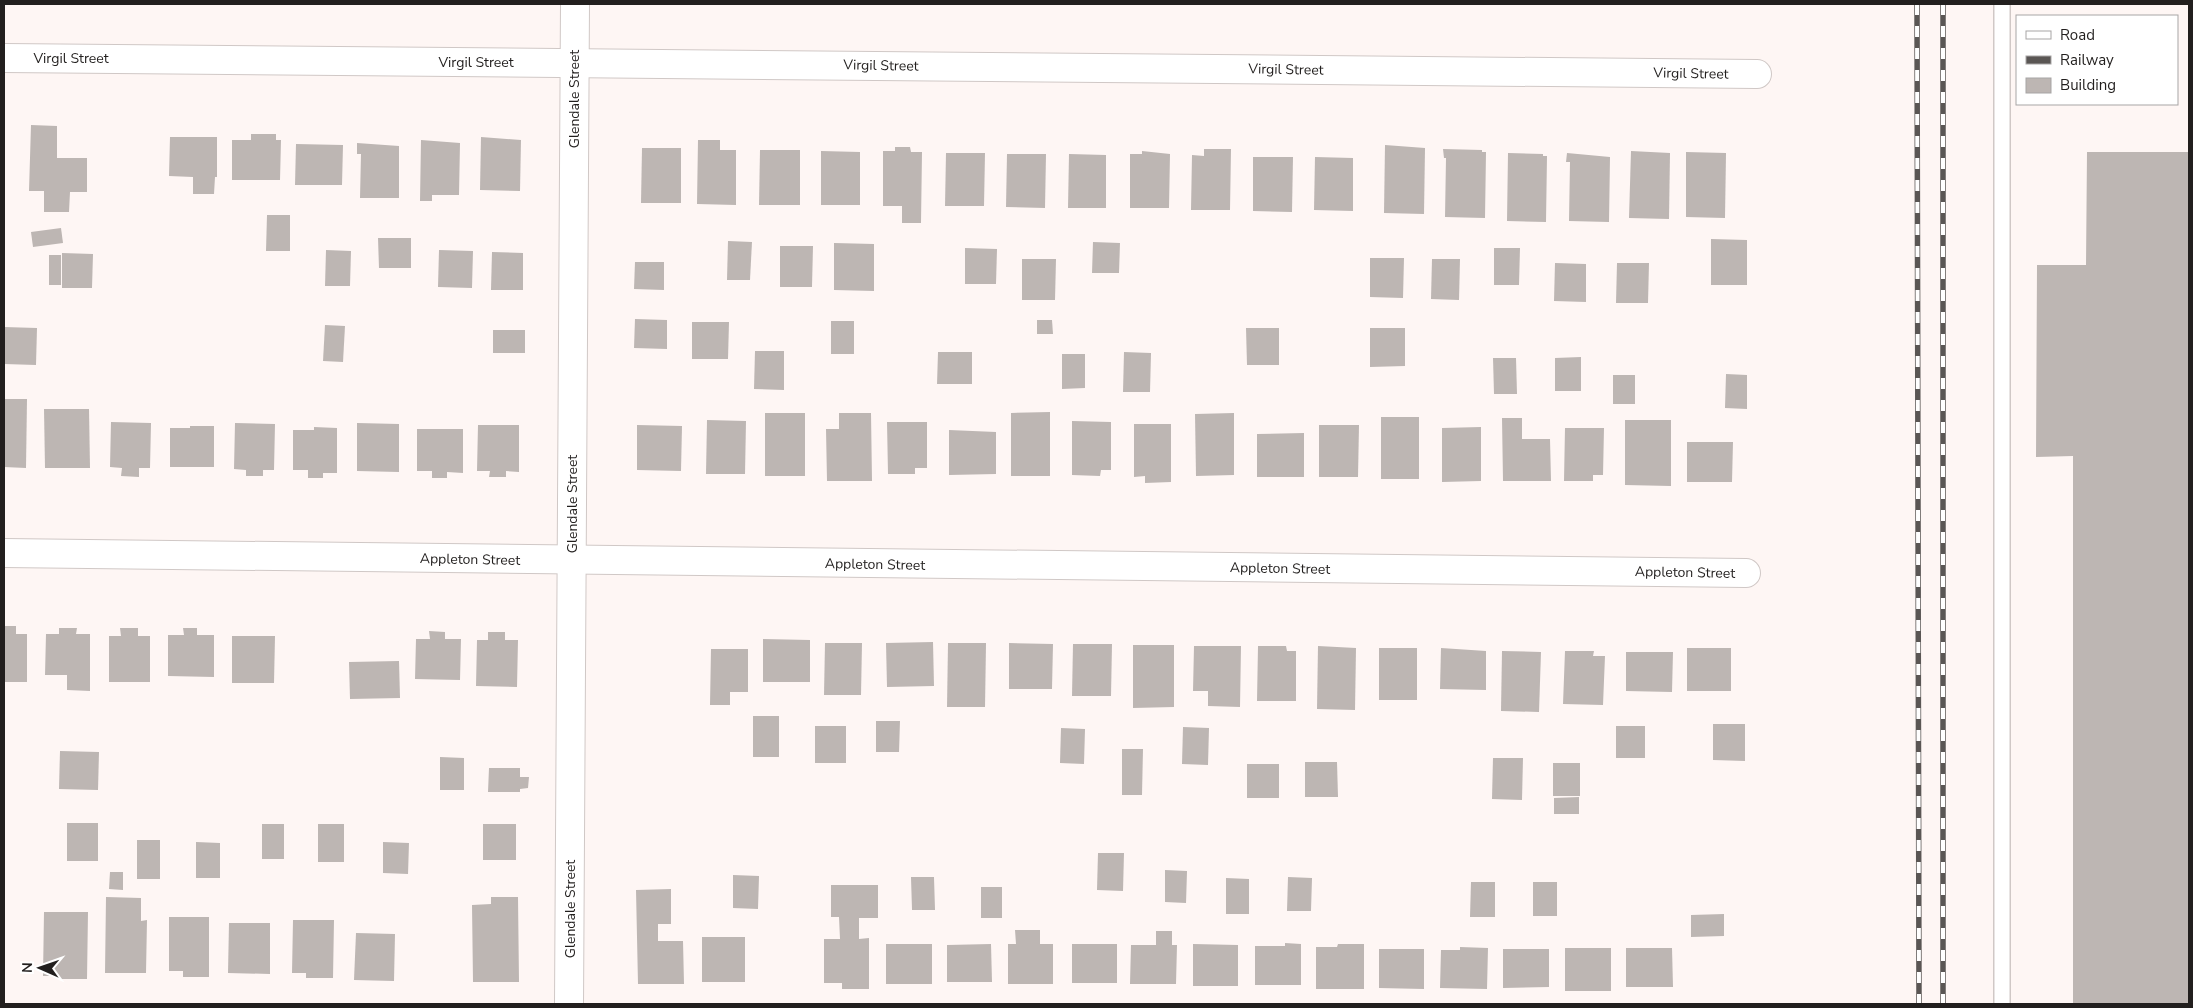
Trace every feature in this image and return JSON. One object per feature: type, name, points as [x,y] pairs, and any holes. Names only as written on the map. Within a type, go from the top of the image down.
[{"type":"street","name":"Glendale Street","points":[[570,1004],[575,4]]},
{"type":"street","name":"Virgil Street","points":[[4,58],[1757,74]]},
{"type":"street","name":"Appleton Street","points":[[4,553],[1746,573]]},
{"type":"lane","points":[[2002,4],[2002,1004]]},
{"type":"building","points":[[31,125],[57,126],[57,158],[87,158],[87,192],[70,192],[69,212],[44,212],[44,191],[29,191]]},
{"type":"building","points":[[251,134],[276,134],[276,140],[281,140],[280,180],[232,180],[232,140],[251,140]]},
{"type":"building","points":[[170,137],[217,137],[217,177],[215,177],[214,194],[193,194],[193,177],[169,176]]},
{"type":"building","points":[[481,137],[521,140],[520,191],[480,190]]},
{"type":"building","points":[[421,140],[460,143],[459,195],[432,195],[432,201],[420,201]]},
{"type":"building","points":[[698,140],[720,140],[720,150],[736,150],[736,205],[697,204]]},
{"type":"building","points":[[357,143],[399,146],[399,198],[360,198],[361,154],[357,154]]},
{"type":"building","points":[[296,144],[343,145],[342,185],[295,185]]},
{"type":"building","points":[[1385,145],[1425,148],[1424,214],[1384,213]]},
{"type":"building","points":[[895,147],[910,147],[911,152],[922,152],[921,223],[902,223],[902,206],[883,206],[883,151],[895,151]]},
{"type":"building","points":[[642,148],[681,148],[681,203],[641,203]]},
{"type":"building","points":[[1204,149],[1231,149],[1230,210],[1191,210],[1192,155],[1204,156]]},
{"type":"building","points":[[1443,149],[1482,150],[1482,152],[1486,152],[1485,218],[1445,217],[1446,158],[1444,158]]},
{"type":"building","points":[[760,150],[800,150],[800,205],[759,205]]},
{"type":"building","points":[[821,151],[860,152],[860,205],[821,205]]},
{"type":"building","points":[[1142,151],[1170,154],[1169,208],[1130,208],[1130,154],[1142,154]]},
{"type":"building","points":[[1631,151],[1670,153],[1669,219],[1629,218]]},
{"type":"building","points":[[1686,152],[1726,153],[1725,218],[1686,217]]},
{"type":"building","points":[[2087,152],[2189,152],[2189,1004],[2073,1004],[2073,456],[2036,457],[2037,265],[2086,265]]},
{"type":"building","points":[[946,153],[985,153],[984,206],[945,206]]},
{"type":"building","points":[[1508,153],[1543,154],[1543,156],[1547,156],[1546,222],[1507,221]]},
{"type":"building","points":[[1567,153],[1610,157],[1609,222],[1569,221],[1570,162],[1566,162]]},
{"type":"building","points":[[1007,154],[1046,154],[1045,208],[1006,207]]},
{"type":"building","points":[[1069,154],[1106,155],[1106,208],[1068,208]]},
{"type":"building","points":[[1253,157],[1293,157],[1292,212],[1253,211]]},
{"type":"building","points":[[1315,157],[1353,158],[1353,211],[1314,210]]},
{"type":"building","points":[[267,215],[290,215],[290,251],[266,251]]},
{"type":"building","points":[[61,228],[63,243],[33,247],[31,232]]},
{"type":"building","points":[[378,238],[411,238],[411,268],[379,268]]},
{"type":"building","points":[[1711,239],[1747,240],[1747,285],[1711,285]]},
{"type":"building","points":[[728,241],[752,242],[750,280],[727,280]]},
{"type":"building","points":[[1093,242],[1120,243],[1119,273],[1092,273]]},
{"type":"building","points":[[834,243],[874,244],[874,291],[834,290]]},
{"type":"building","points":[[780,246],[813,246],[812,287],[780,287]]},
{"type":"building","points":[[965,248],[997,249],[996,284],[965,284]]},
{"type":"building","points":[[1494,248],[1520,248],[1519,285],[1494,285]]},
{"type":"building","points":[[326,250],[351,251],[350,286],[325,286]]},
{"type":"building","points":[[439,250],[473,251],[472,288],[438,287]]},
{"type":"building","points":[[492,252],[523,253],[523,290],[491,290]]},
{"type":"building","points":[[62,253],[93,254],[92,288],[62,288]]},
{"type":"building","points":[[49,255],[61,255],[61,285],[49,285]]},
{"type":"building","points":[[1370,258],[1404,258],[1403,298],[1370,297]]},
{"type":"building","points":[[1022,259],[1056,259],[1055,300],[1022,300]]},
{"type":"building","points":[[1432,259],[1460,259],[1459,300],[1431,299]]},
{"type":"building","points":[[635,262],[664,262],[664,290],[634,289]]},
{"type":"building","points":[[1555,263],[1586,264],[1586,302],[1554,301]]},
{"type":"building","points":[[1617,263],[1649,263],[1648,303],[1616,303]]},
{"type":"building","points":[[635,319],[667,320],[667,349],[634,348]]},
{"type":"building","points":[[1037,320],[1052,320],[1053,334],[1037,334]]},
{"type":"building","points":[[831,321],[854,321],[854,354],[831,354]]},
{"type":"building","points":[[692,322],[729,322],[728,359],[692,359]]},
{"type":"building","points":[[325,325],[345,326],[343,362],[323,361]]},
{"type":"building","points":[[4,327],[37,328],[36,365],[4,364]]},
{"type":"building","points":[[1246,328],[1279,328],[1279,365],[1247,365]]},
{"type":"building","points":[[1370,328],[1405,328],[1405,366],[1370,367]]},
{"type":"building","points":[[493,330],[525,330],[525,353],[493,353]]},
{"type":"building","points":[[755,351],[784,351],[784,390],[754,389]]},
{"type":"building","points":[[938,352],[972,352],[972,384],[937,384]]},
{"type":"building","points":[[1124,352],[1151,353],[1150,392],[1123,392]]},
{"type":"building","points":[[1062,354],[1085,354],[1085,388],[1062,389]]},
{"type":"building","points":[[1581,357],[1581,391],[1555,391],[1555,358]]},
{"type":"building","points":[[1493,358],[1516,358],[1517,394],[1494,394]]},
{"type":"building","points":[[1726,374],[1747,375],[1747,409],[1725,408]]},
{"type":"building","points":[[1613,375],[1635,375],[1635,404],[1613,404]]},
{"type":"building","points":[[5,399],[27,399],[26,468],[4,467]]},
{"type":"building","points":[[44,409],[89,409],[90,468],[45,468]]},
{"type":"building","points":[[1050,412],[1050,476],[1011,476],[1011,413]]},
{"type":"building","points":[[765,413],[805,413],[805,476],[765,476]]},
{"type":"building","points":[[839,413],[871,413],[872,481],[827,481],[826,429],[839,429]]},
{"type":"building","points":[[1234,413],[1234,475],[1196,476],[1195,414]]},
{"type":"building","points":[[1381,417],[1419,417],[1419,479],[1381,479]]},
{"type":"building","points":[[1502,418],[1522,418],[1522,439],[1550,439],[1551,481],[1503,481]]},
{"type":"building","points":[[707,420],[746,421],[745,474],[706,474]]},
{"type":"building","points":[[1625,420],[1671,420],[1671,486],[1625,485]]},
{"type":"building","points":[[1072,421],[1111,422],[1111,470],[1101,470],[1100,476],[1072,475]]},
{"type":"building","points":[[111,422],[151,423],[150,468],[139,468],[139,477],[121,476],[122,468],[110,467]]},
{"type":"building","points":[[887,422],[927,422],[927,468],[915,468],[915,474],[888,474]]},
{"type":"building","points":[[235,423],[275,424],[274,470],[263,470],[263,476],[246,476],[246,470],[234,469]]},
{"type":"building","points":[[357,423],[399,424],[399,472],[357,471]]},
{"type":"building","points":[[1134,424],[1171,424],[1171,482],[1145,483],[1145,476],[1134,477]]},
{"type":"building","points":[[478,425],[519,425],[519,472],[506,471],[506,477],[489,477],[490,471],[477,471]]},
{"type":"building","points":[[637,425],[682,426],[681,471],[637,470]]},
{"type":"building","points":[[1319,425],[1359,425],[1358,477],[1319,477]]},
{"type":"building","points":[[190,426],[214,426],[214,467],[170,467],[170,428],[190,428]]},
{"type":"building","points":[[314,427],[337,428],[337,473],[323,473],[323,478],[308,478],[308,470],[293,470],[293,430],[314,430]]},
{"type":"building","points":[[1481,427],[1481,481],[1442,482],[1442,428]]},
{"type":"building","points":[[1565,428],[1604,428],[1603,475],[1593,475],[1593,481],[1564,481]]},
{"type":"building","points":[[417,429],[463,429],[463,473],[447,472],[447,478],[432,478],[432,471],[417,471]]},
{"type":"building","points":[[949,430],[996,432],[996,474],[949,475]]},
{"type":"building","points":[[1304,433],[1304,477],[1257,477],[1257,434]]},
{"type":"building","points":[[1687,442],[1733,442],[1732,482],[1687,482]]},
{"type":"building","points":[[4,626],[16,626],[16,634],[27,634],[27,682],[4,682]]},
{"type":"building","points":[[59,628],[77,628],[76,634],[90,634],[90,691],[67,690],[67,675],[45,675],[46,634],[59,634]]},
{"type":"building","points":[[120,628],[138,628],[138,636],[150,636],[150,682],[109,682],[109,636],[121,636]]},
{"type":"building","points":[[183,628],[197,628],[197,635],[214,635],[214,677],[168,676],[168,635],[184,635]]},
{"type":"building","points":[[429,631],[445,632],[445,639],[461,639],[460,680],[415,679],[416,639],[430,639]]},
{"type":"building","points":[[488,632],[505,632],[505,640],[518,640],[517,687],[476,686],[477,640],[488,640]]},
{"type":"building","points":[[232,636],[275,636],[274,683],[232,683]]},
{"type":"building","points":[[763,639],[810,640],[810,682],[763,682]]},
{"type":"building","points":[[933,642],[934,686],[887,687],[886,643]]},
{"type":"building","points":[[825,643],[862,643],[861,695],[824,695]]},
{"type":"building","points":[[948,643],[986,643],[985,707],[947,707]]},
{"type":"building","points":[[1009,643],[1053,644],[1052,689],[1009,689]]},
{"type":"building","points":[[1073,644],[1112,644],[1111,696],[1072,696]]},
{"type":"building","points":[[1133,645],[1174,645],[1174,707],[1133,708]]},
{"type":"building","points":[[1194,646],[1241,646],[1240,707],[1208,706],[1208,691],[1193,691]]},
{"type":"building","points":[[1258,646],[1286,646],[1287,651],[1296,651],[1296,701],[1257,701]]},
{"type":"building","points":[[1318,646],[1356,648],[1355,710],[1317,709]]},
{"type":"building","points":[[1379,648],[1417,648],[1417,700],[1379,700]]},
{"type":"building","points":[[1441,648],[1486,651],[1486,690],[1440,689]]},
{"type":"building","points":[[1687,648],[1731,648],[1731,691],[1687,691]]},
{"type":"building","points":[[711,649],[748,649],[748,692],[730,692],[730,705],[710,705]]},
{"type":"building","points":[[1502,651],[1541,652],[1539,712],[1501,711]]},
{"type":"building","points":[[1565,651],[1594,651],[1593,656],[1605,656],[1603,705],[1563,704]]},
{"type":"building","points":[[1626,652],[1673,652],[1672,692],[1626,691]]},
{"type":"building","points":[[399,661],[400,698],[350,699],[349,662]]},
{"type":"building","points":[[753,716],[779,716],[779,757],[753,757]]},
{"type":"building","points":[[876,721],[900,721],[899,752],[876,752]]},
{"type":"building","points":[[1713,724],[1745,724],[1745,761],[1713,760]]},
{"type":"building","points":[[815,726],[846,726],[846,763],[815,763]]},
{"type":"building","points":[[1616,726],[1645,726],[1645,758],[1616,758]]},
{"type":"building","points":[[1183,727],[1209,728],[1208,765],[1182,764]]},
{"type":"building","points":[[1061,728],[1085,729],[1084,764],[1060,763]]},
{"type":"building","points":[[1122,749],[1143,749],[1142,795],[1122,795]]},
{"type":"building","points":[[60,751],[99,752],[98,790],[59,789]]},
{"type":"building","points":[[440,757],[464,758],[464,790],[440,790]]},
{"type":"building","points":[[1493,758],[1523,758],[1522,800],[1492,799]]},
{"type":"building","points":[[1305,762],[1337,762],[1338,797],[1305,797]]},
{"type":"building","points":[[1553,763],[1580,763],[1580,796],[1553,796]]},
{"type":"building","points":[[1247,764],[1279,764],[1279,798],[1247,798]]},
{"type":"building","points":[[489,768],[520,768],[520,777],[529,777],[528,788],[520,789],[520,792],[488,792]]},
{"type":"building","points":[[1579,797],[1579,814],[1554,814],[1554,798]]},
{"type":"building","points":[[67,823],[98,823],[98,861],[67,861]]},
{"type":"building","points":[[262,824],[284,824],[284,859],[262,859]]},
{"type":"building","points":[[318,824],[344,824],[344,862],[318,862]]},
{"type":"building","points":[[483,824],[516,824],[516,860],[483,860]]},
{"type":"building","points":[[137,840],[160,840],[160,879],[137,879]]},
{"type":"building","points":[[196,842],[220,843],[220,878],[196,878]]},
{"type":"building","points":[[383,842],[409,843],[408,874],[383,873]]},
{"type":"building","points":[[1098,853],[1124,853],[1123,891],[1097,890]]},
{"type":"building","points":[[1165,870],[1187,871],[1186,903],[1165,902]]},
{"type":"building","points":[[110,872],[123,872],[123,890],[109,889]]},
{"type":"building","points":[[733,875],[759,876],[758,909],[733,908]]},
{"type":"building","points":[[911,877],[934,877],[935,910],[912,910]]},
{"type":"building","points":[[1288,877],[1312,878],[1311,911],[1287,911]]},
{"type":"building","points":[[1226,878],[1249,879],[1249,914],[1226,914]]},
{"type":"building","points":[[1471,882],[1495,882],[1495,917],[1470,917]]},
{"type":"building","points":[[1533,882],[1557,882],[1557,916],[1533,916]]},
{"type":"building","points":[[831,885],[878,885],[878,918],[859,918],[859,939],[869,938],[869,989],[842,989],[842,983],[824,983],[824,939],[840,939],[839,917],[831,917]]},
{"type":"building","points":[[981,887],[1002,887],[1002,918],[981,918]]},
{"type":"building","points":[[671,889],[671,924],[658,924],[658,941],[683,941],[684,984],[638,984],[636,890]]},
{"type":"building","points":[[106,897],[141,898],[141,921],[147,920],[146,973],[105,973]]},
{"type":"building","points":[[491,897],[518,897],[519,982],[473,982],[472,905],[491,904]]},
{"type":"building","points":[[44,912],[88,912],[87,979],[56,979],[56,976],[43,976]]},
{"type":"building","points":[[1724,914],[1724,936],[1691,937],[1691,915]]},
{"type":"building","points":[[169,917],[209,917],[209,977],[183,977],[183,971],[169,971]]},
{"type":"building","points":[[293,920],[334,920],[333,978],[306,978],[306,973],[292,973]]},
{"type":"building","points":[[229,923],[270,923],[270,974],[228,973]]},
{"type":"building","points":[[1015,930],[1040,930],[1040,944],[1053,944],[1053,984],[1008,984],[1008,944],[1016,944]]},
{"type":"building","points":[[1156,931],[1172,931],[1172,945],[1177,945],[1176,984],[1130,984],[1131,945],[1156,945]]},
{"type":"building","points":[[356,933],[395,934],[394,981],[354,980]]},
{"type":"building","points":[[702,937],[745,937],[745,982],[702,982]]},
{"type":"building","points":[[1285,943],[1301,944],[1301,985],[1255,985],[1255,946],[1285,946]]},
{"type":"building","points":[[886,944],[932,944],[932,984],[886,984]]},
{"type":"building","points":[[991,944],[992,982],[947,982],[947,945]]},
{"type":"building","points":[[1072,944],[1117,944],[1117,983],[1072,983]]},
{"type":"building","points":[[1193,944],[1238,945],[1238,986],[1193,986]]},
{"type":"building","points":[[1338,944],[1364,944],[1364,989],[1316,989],[1316,947],[1337,947]]},
{"type":"building","points":[[1460,947],[1488,948],[1487,989],[1440,988],[1441,950],[1460,950]]},
{"type":"building","points":[[1565,948],[1611,948],[1611,991],[1565,991]]},
{"type":"building","points":[[1626,948],[1672,948],[1673,987],[1626,987]]},
{"type":"building","points":[[1379,949],[1424,949],[1424,989],[1379,988]]},
{"type":"building","points":[[1503,949],[1549,949],[1549,987],[1503,988]]},
{"type":"railway","points":[[1917,4],[1919,1004]]},
{"type":"railway","points":[[1943,4],[1943,1004]]}]
